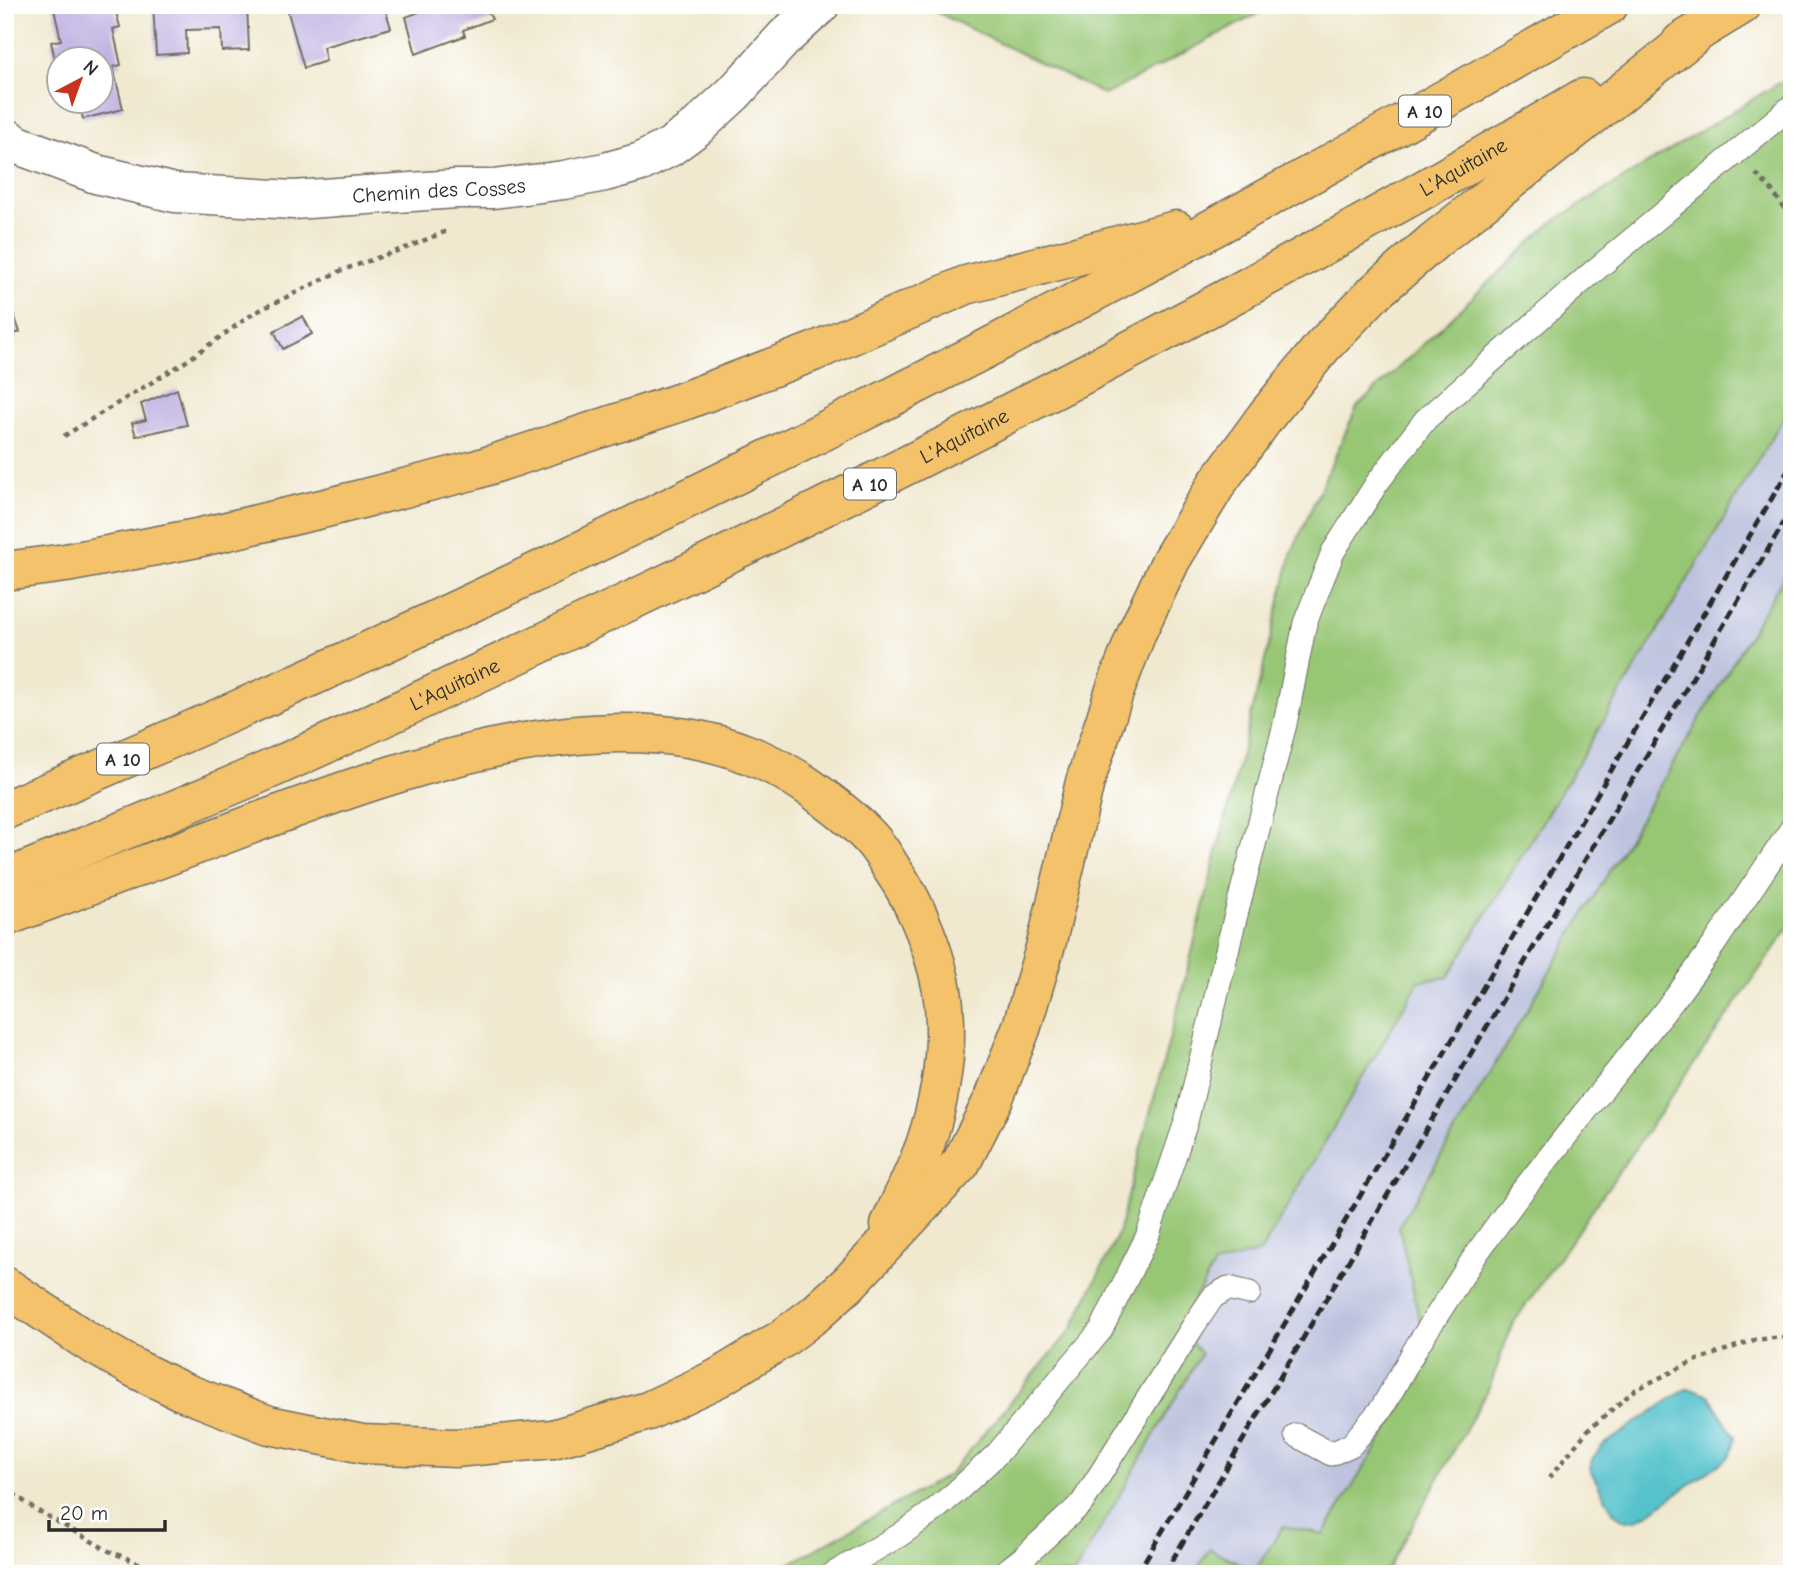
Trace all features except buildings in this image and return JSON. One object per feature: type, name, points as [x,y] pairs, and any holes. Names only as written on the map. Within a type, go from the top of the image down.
[{"type":"highway","name":"A 10","points":[[5,810],[253,703],[468,604],[851,418],[1239,214],[1454,95],[1609,5]]},
{"type":"highway","name":"L'Aquitaine","points":[[5,879],[272,768],[496,665],[890,474],[1036,400],[1272,274],[1488,154],[1742,5]]},
{"type":"highway","points":[[5,1286],[87,1341],[181,1391],[269,1425],[363,1444],[455,1448],[553,1439],[648,1411],[718,1378],[782,1339],[824,1307],[849,1283],[961,1163],[994,1098],[1023,1026],[1085,782],[1137,632],[1171,560],[1218,482],[1266,416],[1323,346],[1373,294],[1434,241],[1703,29]]},
{"type":"highway","points":[[5,571],[66,563],[197,538],[475,470],[681,402],[813,352],[966,285],[1239,214]]},
{"type":"highway","points":[[5,917],[358,785],[499,747],[579,735],[636,733],[708,742],[746,753],[806,783],[843,812],[874,842],[901,880],[917,912],[936,966],[944,1005],[944,1051],[939,1094],[924,1146],[879,1249]]},
{"type":"street","name":"Chemin des Cosses","points":[[5,137],[18,145],[96,174],[175,193],[293,200],[493,189],[564,180],[641,162],[670,148],[734,93],[785,37],[820,5]]},
{"type":"lane","points":[[833,1574],[900,1535],[956,1492],[997,1454],[1101,1330],[1147,1237],[1186,1122],[1284,724],[1305,623],[1333,552],[1377,483],[1426,419],[1587,277],[1792,106]]},
{"type":"lane","points":[[1296,1435],[1331,1454],[1352,1445],[1382,1408],[1417,1346],[1477,1253],[1675,998],[1792,828]]},
{"type":"lane","points":[[1002,1574],[1082,1503],[1213,1297],[1228,1288],[1249,1293]]},
{"type":"path","points":[[1757,175],[1771,189],[1792,220]]},
{"type":"path","points":[[64,436],[185,362],[254,313],[340,271],[448,230],[461,221],[462,210],[456,189]]},
{"type":"path","points":[[1549,1478],[1588,1430],[1635,1390],[1692,1362],[1742,1344],[1792,1336]]},
{"type":"path","points":[[5,1488],[38,1511],[109,1551],[165,1574]]},
{"type":"shaded area","points":[[1792,403],[1792,563],[1399,1226],[1429,1363],[1323,1534],[1255,1571],[1210,1549],[1194,1574],[1074,1574],[1201,1354],[1179,1327],[1214,1265],[1261,1252],[1419,981],[1448,977]]},
{"type":"green space","points":[[922,5],[1274,5],[1105,95]]},
{"type":"green space","points":[[1779,83],[1792,88],[1792,403],[1448,977],[1419,981],[1261,1252],[1214,1265],[1179,1327],[1201,1354],[1074,1574],[771,1574],[950,1474],[1072,1329],[1118,1234],[1183,988],[1292,552],[1357,407],[1551,223]]},
{"type":"green space","points":[[1792,563],[1792,923],[1512,1325],[1490,1386],[1385,1574],[1194,1574],[1210,1549],[1255,1571],[1283,1526],[1323,1534],[1429,1363],[1399,1226]]},
{"type":"water","points":[[1686,1389],[1709,1395],[1735,1437],[1733,1448],[1728,1458],[1649,1513],[1636,1520],[1625,1521],[1614,1513],[1590,1470],[1592,1459],[1602,1446]]},
{"type":"railway","points":[[1137,1574],[1792,464]]},
{"type":"railway","points":[[1164,1574],[1792,509]]}]
